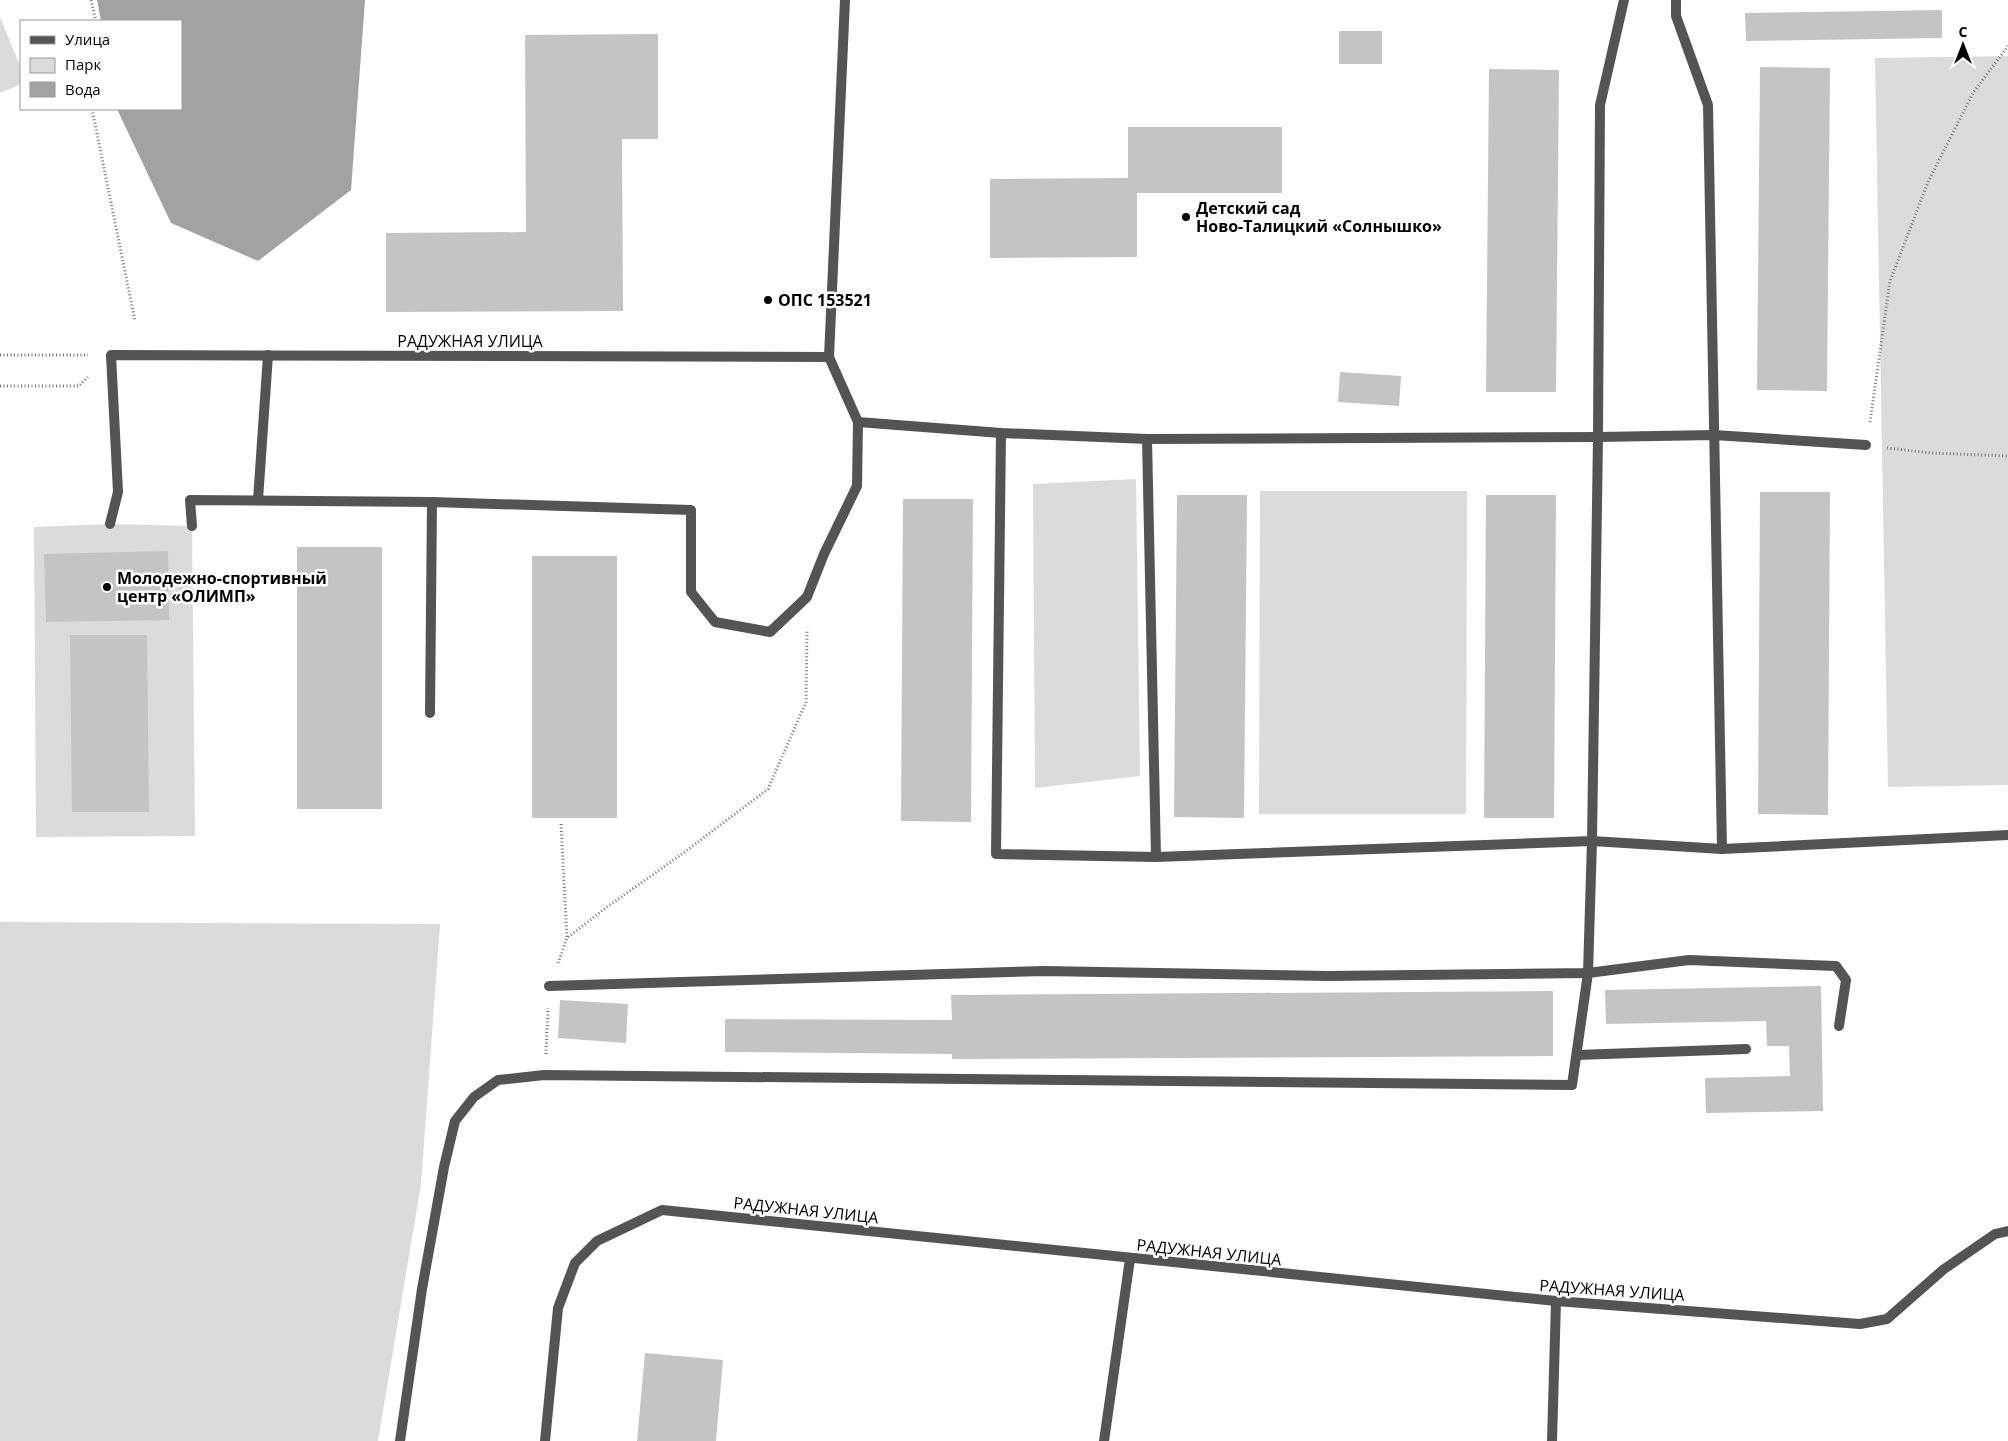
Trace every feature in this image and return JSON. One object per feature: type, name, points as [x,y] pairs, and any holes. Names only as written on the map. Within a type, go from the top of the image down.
[{"type":"street","points":[[192,526],[190,500],[432,502],[691,510],[691,592],[715,622],[770,632],[807,597],[824,554],[857,486],[858,422],[829,357],[845,0]]},
{"type":"street","points":[[400,1441],[422,1289],[444,1167],[455,1121],[474,1097],[498,1080],[544,1075],[1572,1085],[1588,973],[1592,841],[1598,437],[1600,104],[1624,0]]},
{"type":"street","points":[[1676,0],[1676,16],[1708,104],[1722,849]]},
{"type":"street","points":[[110,524],[118,492],[111,355]]},
{"type":"street","name":"РАДУЖНАЯ УЛИЦА","points":[[111,355],[829,357]]},
{"type":"street","points":[[258,500],[268,356]]},
{"type":"street","points":[[858,422],[1001,433],[1147,439],[1714,435],[1866,445]]},
{"type":"street","points":[[1001,433],[996,854],[1156,857],[1592,841],[1722,849],[2008,836]]},
{"type":"street","points":[[1147,439],[1156,857]]},
{"type":"street","points":[[430,713],[432,502]]},
{"type":"street","points":[[549,986],[1044,971],[1328,976],[1588,973],[1689,960],[1836,966],[1846,980],[1839,1026]]},
{"type":"street","points":[[1577,1056],[1746,1049]]},
{"type":"street","name":"РАДУЖНАЯ УЛИЦА","points":[[545,1441],[558,1308],[574,1263],[596,1240],[662,1210],[1556,1301],[1860,1324],[1887,1319],[1944,1270],[1995,1234],[2008,1231]]},
{"type":"street","points":[[1104,1441],[1130,1259]]},
{"type":"street","points":[[1552,1441],[1556,1301]]},
{"type":"path","points":[[91,0],[96,20]]},
{"type":"path","points":[[2008,46],[1974,93],[1928,182],[1890,281],[1866,445],[1931,453],[2008,456]]},
{"type":"path","points":[[92,110],[135,321]]},
{"type":"path","points":[[0,355],[111,355]]},
{"type":"path","points":[[0,386],[79,386],[111,355]]},
{"type":"path","points":[[567,938],[768,789],[806,702],[807,597]]},
{"type":"path","points":[[544,1075],[549,986],[567,938],[561,824]]},
{"type":"green space","points":[[0,17],[20,66],[20,84],[0,93]]},
{"type":"green space","points":[[2008,56],[2008,785],[1888,787],[1875,58]]},
{"type":"green space","points":[[1136,479],[1140,776],[1035,788],[1033,484]]},
{"type":"green space","points":[[1260,491],[1467,491],[1466,814],[1259,814]]},
{"type":"green space","points":[[110,524],[192,526],[195,836],[36,837],[34,527]]},
{"type":"green space","points":[[0,922],[440,924],[421,1184],[378,1441],[0,1441]]},
{"type":"water","points":[[97,0],[365,0],[351,190],[258,261],[171,223],[117,110],[182,110],[182,20],[101,20]]},
{"type":"building","points":[[1942,10],[1942,38],[1746,41],[1745,13]]},
{"type":"building","points":[[1339,31],[1382,31],[1382,64],[1339,64]]},
{"type":"building","points":[[658,34],[658,139],[622,139],[623,311],[386,312],[386,233],[526,232],[525,35]]},
{"type":"building","points":[[1760,67],[1830,68],[1827,391],[1757,390]]},
{"type":"building","points":[[1489,69],[1559,70],[1556,392],[1486,392]]},
{"type":"building","points":[[1128,127],[1282,127],[1282,193],[1137,193],[1137,257],[990,258],[990,179],[1128,178]]},
{"type":"building","points":[[1340,372],[1401,376],[1399,406],[1338,402]]},
{"type":"building","points":[[1760,492],[1830,492],[1828,815],[1758,814]]},
{"type":"building","points":[[1177,495],[1247,495],[1244,818],[1174,817]]},
{"type":"building","points":[[1486,495],[1556,495],[1554,818],[1484,818]]},
{"type":"building","points":[[903,499],[973,499],[971,822],[901,821]]},
{"type":"building","points":[[297,547],[382,547],[382,809],[297,809]]},
{"type":"building","name":"Молодежно-спортивный центр «ОЛИМП»","points":[[168,551],[169,620],[46,622],[44,554]]},
{"type":"building","points":[[532,556],[617,556],[617,818],[532,818]]},
{"type":"building","points":[[70,635],[147,635],[149,812],[72,812]]},
{"type":"building","points":[[1821,986],[1823,1111],[1706,1113],[1705,1078],[1790,1076],[1789,1046],[1767,1046],[1766,1021],[1606,1024],[1605,990]]},
{"type":"building","points":[[1553,991],[1553,1056],[952,1059],[952,1054],[725,1052],[725,1019],[952,1020],[951,995]]},
{"type":"building","points":[[560,1000],[628,1004],[626,1043],[558,1038]]},
{"type":"building","points":[[645,1353],[723,1360],[716,1441],[637,1441]]},
{"type":"place","name":"Детский сад Ново-Талицкий «Солнышко»","points":[[1186,217]]},
{"type":"place","name":"ОПС 153521","points":[[768,300]]},
{"type":"place","name":"Молодежно-спортивный центр «ОЛИМП»","points":[[107,587]]}]
